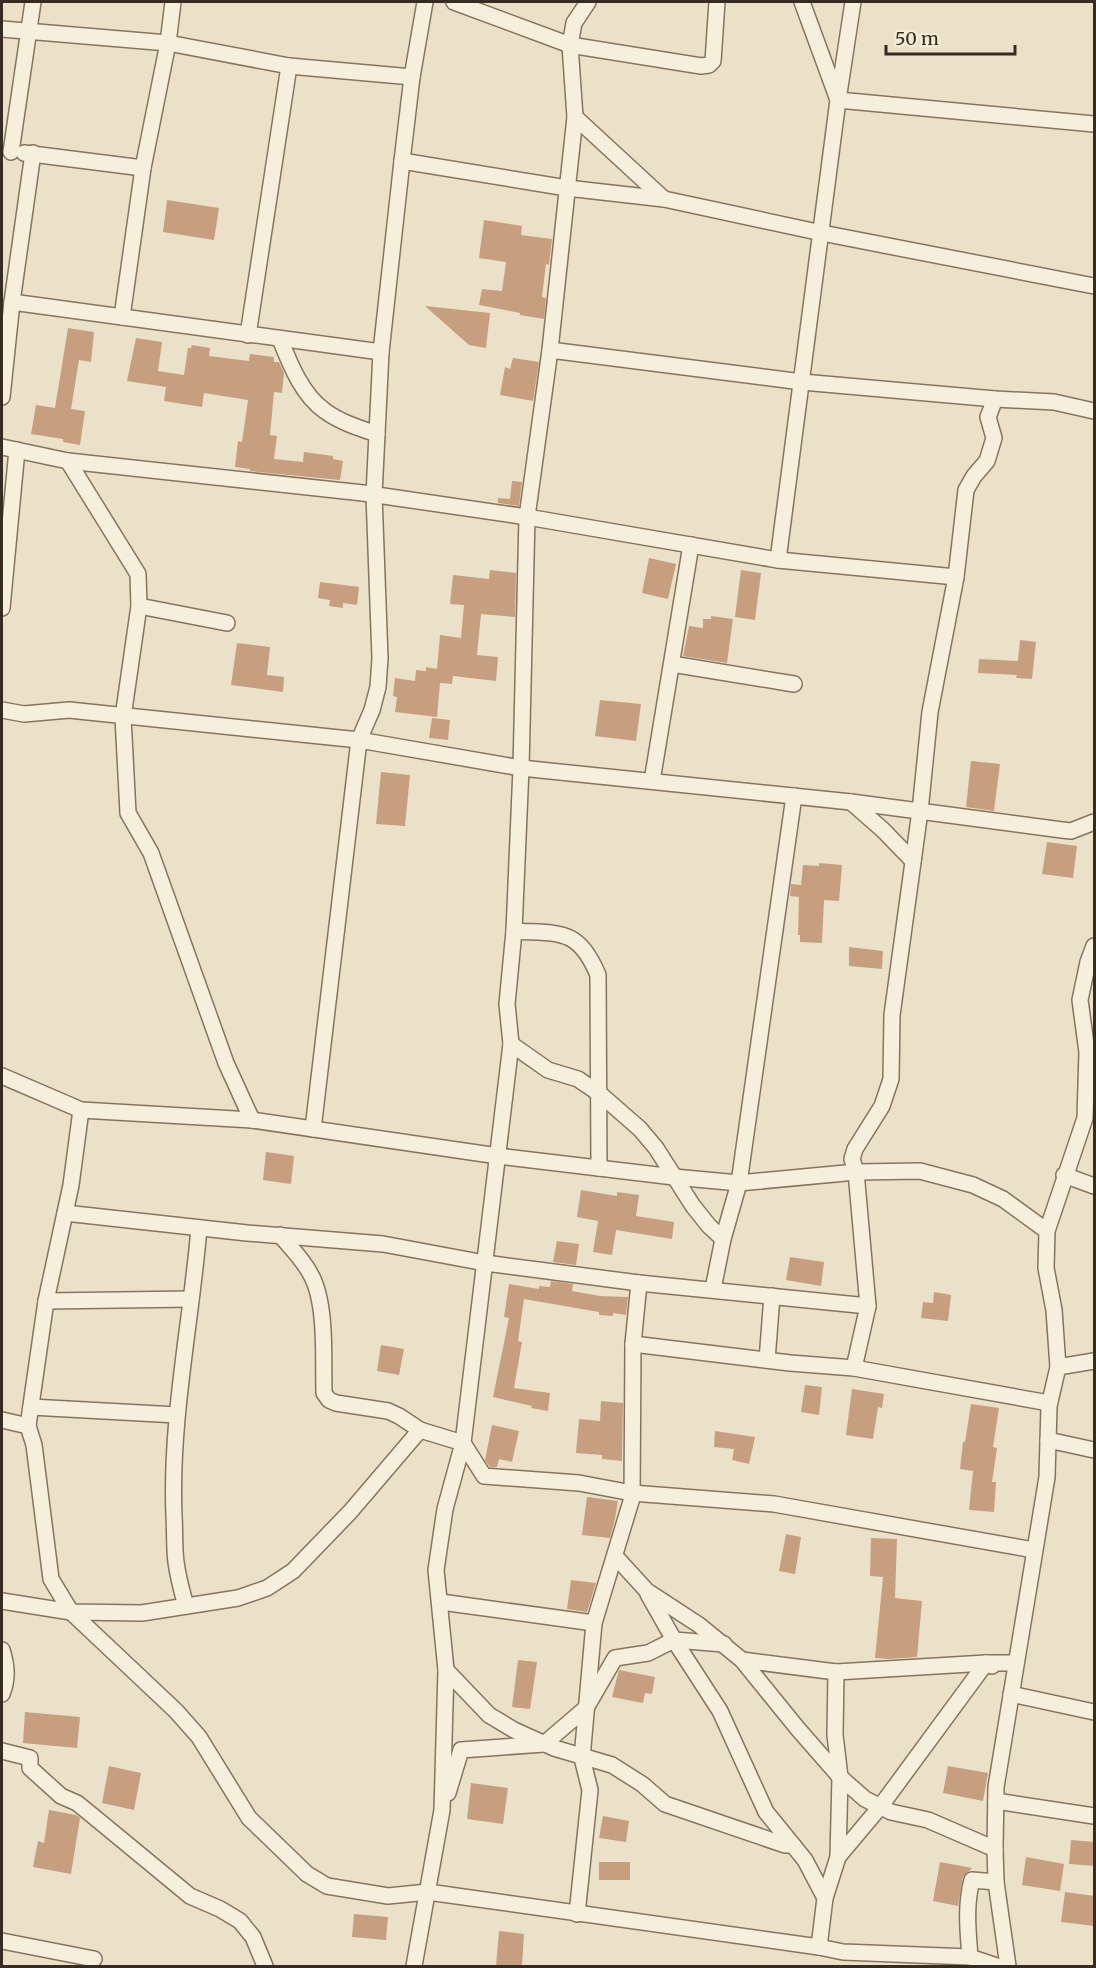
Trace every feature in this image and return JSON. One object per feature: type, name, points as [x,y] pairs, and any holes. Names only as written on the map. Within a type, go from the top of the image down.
[{"type":"street","points":[[33,2],[6,151],[143,168]]},
{"type":"street","points":[[122,317],[143,168],[168,43],[173,2]]},
{"type":"street","points":[[313,1129],[359,740],[372,710],[378,687],[380,658],[374,495],[381,352],[412,77],[425,2]]},
{"type":"street","points":[[454,2],[570,45],[701,66],[709,65],[713,61],[717,2]]},
{"type":"street","points":[[414,1966],[442,1810],[446,1670],[436,1570],[445,1509],[463,1443],[511,1044],[507,1005],[514,931],[521,768],[527,517],[550,350],[575,117],[570,45],[574,23],[588,2]]},
{"type":"street","points":[[802,2],[838,100]]},
{"type":"street","points":[[778,560],[838,100],[853,2]]},
{"type":"street","points":[[2,29],[28,33],[168,43],[289,66],[412,77]]},
{"type":"street","points":[[248,335],[289,66]]},
{"type":"street","points":[[838,100],[1095,124]]},
{"type":"street","points":[[575,117],[664,199]]},
{"type":"street","points":[[2,397],[12,302],[33,153]]},
{"type":"street","points":[[402,161],[567,188],[664,199],[822,233],[1095,286]]},
{"type":"street","points":[[12,302],[381,352]]},
{"type":"street","points":[[280,339],[292,367],[307,392],[324,410],[349,424],[377,434]]},
{"type":"street","points":[[550,350],[802,382],[1054,402],[1095,411]]},
{"type":"street","points":[[854,1368],[868,1306],[856,1172],[852,1159],[855,1149],[882,1106],[891,1078],[892,1015],[920,811],[930,712],[956,577],[966,490],[987,461],[994,438],[988,417],[994,399]]},
{"type":"street","points":[[2,608],[9,449],[68,461],[374,495],[527,517],[778,560],[956,577]]},
{"type":"street","points":[[68,461],[138,574],[139,606],[123,717],[128,813],[151,853],[226,1064],[252,1120]]},
{"type":"street","points":[[652,781],[692,545]]},
{"type":"street","points":[[139,606],[227,623]]},
{"type":"street","points":[[672,664],[794,684]]},
{"type":"street","points":[[2,710],[24,714],[69,710],[359,740],[521,768],[850,802],[1071,831],[1095,822]]},
{"type":"street","points":[[713,1289],[723,1239],[739,1183],[795,796]]},
{"type":"street","points":[[850,802],[883,830],[913,861]]},
{"type":"street","points":[[514,931],[561,935],[578,941],[590,956],[598,975],[599,1168]]},
{"type":"street","points":[[1008,1966],[996,1882],[994,1849],[996,1801],[1011,1694],[1047,1477],[1049,1403],[1058,1367],[1054,1310],[1046,1268],[1047,1231],[1085,1118],[1086,1052],[1080,1000],[1095,946]]},
{"type":"street","points":[[511,1044],[548,1070],[578,1079],[600,1094],[640,1129],[656,1148],[693,1206],[723,1239]]},
{"type":"street","points":[[2,1076],[81,1110],[252,1120],[498,1156],[674,1177],[739,1183],[856,1172],[920,1171],[973,1185],[1003,1199],[1047,1231]]},
{"type":"street","points":[[81,1110],[65,1213],[46,1301],[28,1426],[34,1444],[51,1579],[71,1612],[163,1699],[199,1737],[249,1818],[307,1874],[327,1886],[359,1892],[388,1896],[428,1893],[819,1947],[842,1959],[970,1958],[996,1966]]},
{"type":"street","points":[[1064,1175],[1095,1186]]},
{"type":"street","points":[[65,1213],[199,1228],[383,1244],[485,1263],[639,1283],[868,1306]]},
{"type":"street","points":[[186,1606],[176,1561],[173,1488],[177,1415],[196,1269],[199,1228]]},
{"type":"street","points":[[280,1235],[302,1259],[313,1277],[321,1301],[324,1393],[329,1400],[388,1411],[420,1430],[463,1443],[484,1476],[579,1483],[632,1493],[774,1504],[1034,1550]]},
{"type":"street","points":[[577,1914],[590,1790],[582,1758],[594,1623],[632,1493],[633,1344],[639,1283]]},
{"type":"street","points":[[767,1360],[772,1296]]},
{"type":"street","points":[[46,1301],[191,1299]]},
{"type":"street","points":[[633,1344],[854,1368],[1049,1403]]},
{"type":"street","points":[[1058,1367],[1095,1361]]},
{"type":"street","points":[[31,1407],[177,1415]]},
{"type":"street","points":[[2,1420],[28,1426]]},
{"type":"street","points":[[2,1601],[71,1612],[142,1613],[238,1598],[267,1588],[293,1571],[350,1512],[420,1430]]},
{"type":"street","points":[[1048,1440],[1095,1450]]},
{"type":"street","points":[[615,1556],[647,1591],[724,1644],[742,1660],[840,1777],[865,1799],[891,1812],[928,1820],[994,1849]]},
{"type":"street","points":[[647,1591],[674,1640],[720,1711],[766,1812],[805,1860],[825,1898]]},
{"type":"street","points":[[441,1602],[594,1623]]},
{"type":"street","points":[[442,1810],[461,1750],[544,1744],[586,1708],[615,1658],[648,1653],[674,1640],[724,1644]]},
{"type":"street","points":[[2,1650],[7,1669],[7,1682],[2,1694]]},
{"type":"street","points":[[742,1660],[836,1672],[986,1663],[1015,1670]]},
{"type":"street","points":[[838,1857],[880,1807],[986,1663]]},
{"type":"street","points":[[446,1670],[489,1715],[514,1730],[582,1758],[612,1765],[642,1784],[665,1804],[730,1828],[785,1845],[793,1845]]},
{"type":"street","points":[[819,1947],[825,1898],[838,1857],[840,1777],[835,1735],[836,1672]]},
{"type":"street","points":[[1011,1694],[1095,1712]]},
{"type":"street","points":[[2,1751],[30,1758],[30,1768],[61,1796],[76,1803],[93,1816],[190,1896],[220,1909],[240,1922],[253,1937],[265,1966]]},
{"type":"street","points":[[996,1801],[1095,1816]]},
{"type":"street","points":[[970,1958],[967,1922],[972,1880],[996,1882]]},
{"type":"street","points":[[2,1941],[94,1959]]},
{"type":"building","points":[[167,200],[219,208],[214,240],[163,232]]},
{"type":"building","points":[[484,220],[522,226],[521,235],[552,239],[542,297],[546,298],[544,319],[479,305],[482,289],[502,291],[506,262],[479,258]]},
{"type":"building","points":[[425,306],[490,313],[486,348],[469,345]]},
{"type":"building","points":[[68,328],[94,332],[91,362],[79,360],[71,409],[85,411],[80,445],[63,442],[63,439],[31,434],[36,405],[55,408]]},
{"type":"building","points":[[136,338],[162,342],[158,371],[184,375],[188,348],[192,345],[210,348],[209,356],[249,361],[250,354],[274,357],[274,362],[279,362],[284,373],[282,393],[274,392],[270,435],[277,436],[274,459],[303,462],[304,452],[333,456],[333,459],[343,461],[340,480],[250,471],[250,469],[235,467],[238,441],[242,442],[248,400],[204,393],[202,407],[164,401],[166,387],[127,381]]},
{"type":"building","points":[[513,358],[539,362],[533,401],[500,395],[505,367],[510,369]]},
{"type":"building","points":[[512,481],[522,482],[519,506],[498,503],[498,498],[510,499]]},
{"type":"building","points":[[649,558],[676,564],[668,599],[642,593]]},
{"type":"building","points":[[490,570],[516,573],[515,617],[481,614],[477,655],[498,657],[496,681],[453,676],[452,684],[440,683],[437,717],[395,712],[397,697],[393,696],[395,678],[415,681],[416,670],[426,671],[426,667],[437,669],[440,635],[461,638],[464,605],[450,604],[453,575],[489,579]]},
{"type":"building","points":[[741,570],[761,573],[755,620],[735,617]]},
{"type":"building","points":[[320,582],[359,587],[357,605],[343,603],[343,608],[329,606],[330,600],[318,598]]},
{"type":"building","points":[[711,616],[733,619],[727,663],[683,656],[689,626],[703,628],[703,619],[711,619]]},
{"type":"building","points":[[1020,640],[1036,642],[1032,679],[1016,678],[1017,675],[978,673],[979,659],[1018,661]]},
{"type":"building","points":[[237,643],[270,647],[267,675],[284,677],[283,692],[231,685]]},
{"type":"building","points":[[600,700],[641,704],[636,741],[595,736]]},
{"type":"building","points":[[432,718],[450,720],[448,740],[429,738]]},
{"type":"building","points":[[971,761],[1000,764],[994,811],[966,807]]},
{"type":"building","points":[[381,772],[410,775],[405,826],[376,824]]},
{"type":"building","points":[[1047,842],[1077,846],[1073,878],[1042,874]]},
{"type":"building","points":[[819,863],[842,865],[839,901],[824,900],[822,943],[800,942],[800,935],[798,935],[799,897],[790,896],[791,884],[801,885],[803,865],[819,866]]},
{"type":"building","points":[[849,947],[883,951],[882,969],[849,966]]},
{"type":"building","points":[[266,1152],[294,1156],[291,1184],[263,1180]]},
{"type":"building","points":[[581,1190],[617,1196],[617,1192],[639,1195],[636,1216],[674,1222],[672,1239],[616,1230],[612,1255],[593,1252],[598,1221],[577,1217]]},
{"type":"building","points":[[557,1241],[579,1244],[576,1265],[553,1262]]},
{"type":"building","points":[[790,1257],[824,1262],[821,1286],[786,1280]]},
{"type":"building","points":[[551,1281],[573,1284],[572,1291],[600,1296],[628,1297],[626,1315],[613,1313],[613,1316],[524,1299],[518,1341],[522,1342],[514,1388],[550,1393],[548,1411],[493,1397],[509,1318],[504,1317],[509,1284],[539,1289],[539,1286],[550,1287]]},
{"type":"building","points":[[934,1292],[951,1295],[948,1321],[921,1318],[923,1302],[933,1303]]},
{"type":"building","points":[[381,1345],[404,1349],[399,1375],[377,1371]]},
{"type":"building","points":[[805,1385],[822,1387],[819,1415],[801,1412]]},
{"type":"building","points":[[852,1389],[884,1394],[882,1408],[878,1407],[873,1439],[846,1435]]},
{"type":"building","points":[[601,1401],[623,1403],[622,1461],[602,1459],[602,1455],[576,1453],[579,1419],[600,1421]]},
{"type":"building","points":[[971,1404],[999,1408],[993,1447],[997,1448],[992,1482],[996,1482],[994,1512],[969,1510],[973,1471],[960,1469]]},
{"type":"building","points":[[492,1425],[519,1431],[512,1462],[499,1459],[497,1467],[490,1467],[485,1460]]},
{"type":"building","points":[[715,1431],[755,1437],[749,1464],[732,1460],[734,1449],[714,1447]]},
{"type":"building","points":[[587,1497],[618,1501],[610,1538],[582,1535]]},
{"type":"building","points":[[786,1534],[801,1537],[795,1574],[779,1571]]},
{"type":"building","points":[[871,1538],[897,1539],[895,1598],[922,1601],[917,1657],[875,1658],[883,1577],[870,1576]]},
{"type":"building","points":[[571,1580],[596,1583],[587,1612],[567,1609]]},
{"type":"building","points":[[518,1660],[537,1662],[530,1709],[512,1707]]},
{"type":"building","points":[[619,1670],[655,1677],[652,1694],[645,1693],[643,1703],[612,1697]]},
{"type":"building","points":[[25,1712],[80,1717],[77,1748],[23,1743]]},
{"type":"building","points":[[109,1766],[141,1773],[134,1810],[102,1803]]},
{"type":"building","points":[[948,1766],[988,1773],[983,1801],[943,1793]]},
{"type":"building","points":[[471,1783],[508,1788],[503,1824],[467,1819]]},
{"type":"building","points":[[49,1810],[76,1815],[80,1818],[71,1874],[33,1867],[38,1841],[44,1843]]},
{"type":"building","points":[[603,1816],[629,1821],[626,1842],[599,1838]]},
{"type":"building","points":[[1071,1840],[1095,1842],[1095,1866],[1069,1864]]},
{"type":"building","points":[[1026,1857],[1064,1864],[1060,1891],[1022,1885]]},
{"type":"building","points":[[599,1862],[630,1862],[630,1880],[599,1880]]},
{"type":"building","points":[[940,1862],[972,1868],[963,1877],[958,1906],[933,1901]]},
{"type":"building","points":[[1065,1892],[1095,1896],[1095,1926],[1061,1922]]},
{"type":"building","points":[[354,1914],[388,1917],[386,1940],[352,1937]]},
{"type":"building","points":[[499,1931],[524,1934],[522,1966],[496,1966]]}]
